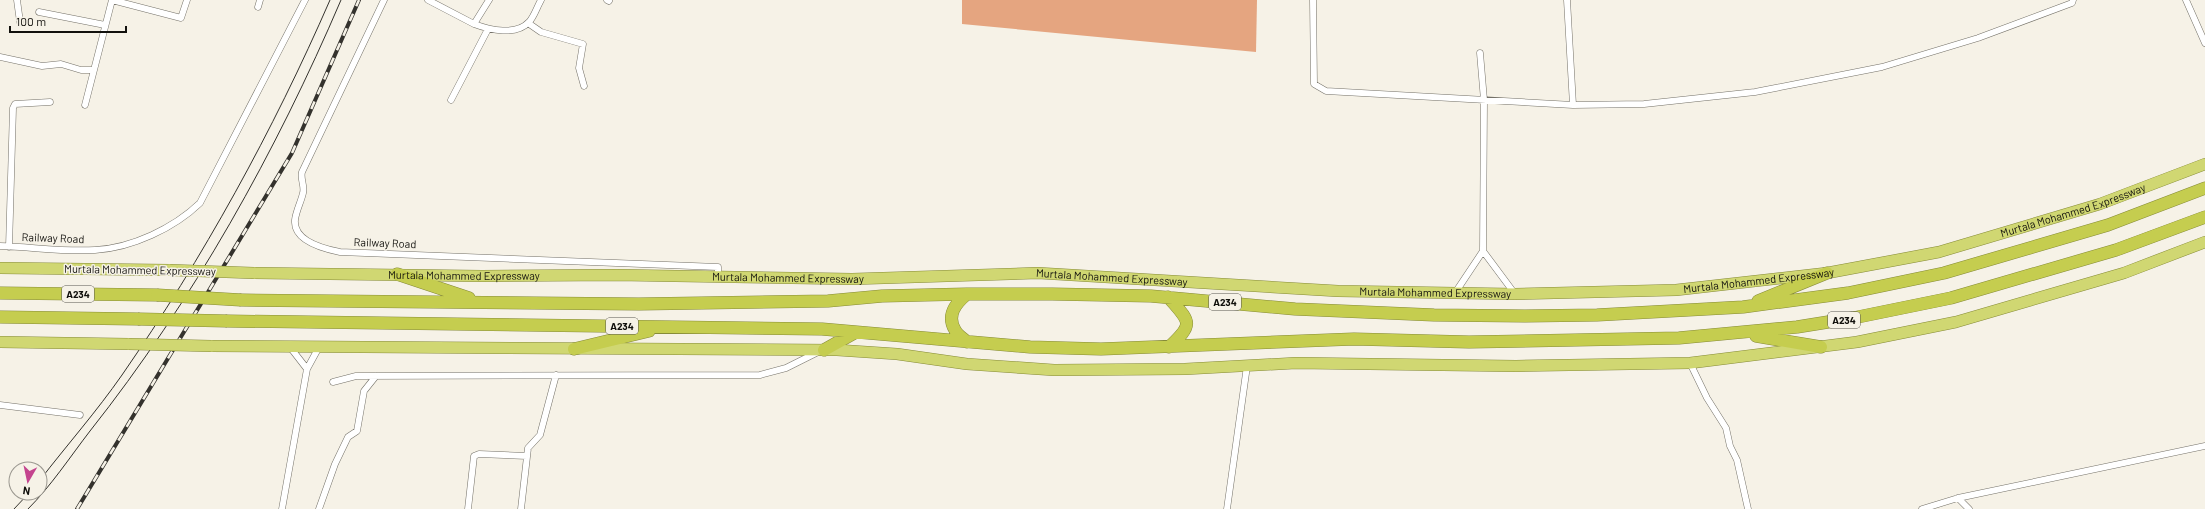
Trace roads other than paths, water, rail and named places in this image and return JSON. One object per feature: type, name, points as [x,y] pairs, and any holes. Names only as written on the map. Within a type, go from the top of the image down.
[{"type":"highway","name":"Murtala Mohammed Expressway","points":[[0,268],[170,270],[254,273],[852,279],[1038,273],[1291,289],[1515,294],[1676,290],[1827,273],[1939,252],[2022,229],[2100,204],[2205,164]]},
{"type":"highway","name":"Murtala Mohammed Expressway","points":[[0,293],[157,295],[241,300],[639,304],[820,301],[882,296],[967,294],[1168,298],[1295,309],[1434,315],[1597,315],[1743,307],[1848,292],[1944,273],[2108,225],[2205,188]]},
{"type":"highway","name":"A234","points":[[0,317],[822,329],[1030,347],[1169,347],[1231,343],[1354,339],[1469,342],[1596,341],[1743,333],[1853,318],[1951,298],[2116,250],[2205,216]]},
{"type":"highway","points":[[0,342],[290,347],[824,350],[897,354],[967,364],[1054,370],[1114,370],[1296,363],[1516,366],[1690,363],[1857,342],[1956,322],[2124,273],[2205,242]]},
{"type":"highway","points":[[1743,307],[1827,273]]},
{"type":"highway","points":[[397,274],[482,303]]},
{"type":"highway","points":[[967,294],[956,303],[952,312],[954,330],[967,342]]},
{"type":"highway","points":[[1168,298],[1185,316],[1187,323],[1185,332],[1169,347]]},
{"type":"highway","points":[[574,349],[666,327]]},
{"type":"highway","points":[[824,350],[857,332]]},
{"type":"highway","points":[[1743,333],[1821,347]]},
{"type":"street","points":[[17,0],[20,22]]},
{"type":"street","points":[[85,105],[112,0],[182,18],[187,0]]},
{"type":"street","points":[[258,7],[260,0]]},
{"type":"street","name":"Railway Road","points":[[0,246],[96,250],[126,245],[185,218],[200,203],[305,0]]},
{"type":"street","name":"Railway Road","points":[[384,0],[302,172],[304,191],[295,221],[300,234],[323,249],[340,252],[718,267],[718,277]]},
{"type":"street","points":[[428,0],[474,24],[488,29],[514,30],[528,23],[541,0]]},
{"type":"street","points":[[474,24],[489,0]]},
{"type":"street","points":[[1313,0],[1314,84],[1326,90],[1573,105],[1644,104],[1755,92],[1882,67],[1978,38],[2072,3],[2074,0]]},
{"type":"street","points":[[1567,0],[1573,105]]},
{"type":"street","points":[[2186,0],[2205,43]]},
{"type":"street","points":[[39,12],[105,24]]},
{"type":"street","points":[[528,23],[541,32],[583,44],[578,68],[584,86]]},
{"type":"street","points":[[451,100],[488,29]]},
{"type":"street","points":[[1455,293],[1483,251],[1484,100],[1480,53]]},
{"type":"street","points":[[0,57],[42,66],[61,64],[82,70],[94,70]]},
{"type":"street","points":[[9,246],[13,108],[15,104],[50,102]]},
{"type":"street","points":[[1483,251],[1515,294]]},
{"type":"street","points":[[290,347],[307,369]]},
{"type":"street","points":[[282,509],[307,369],[319,347]]},
{"type":"street","points":[[333,382],[346,377],[376,376],[760,375],[786,368],[824,350]]},
{"type":"street","points":[[1690,363],[1707,398],[1726,428],[1730,446],[1737,460],[1748,509]]},
{"type":"street","points":[[1227,509],[1247,366]]},
{"type":"street","points":[[521,509],[528,448],[540,435],[556,375]]},
{"type":"street","points":[[319,509],[338,457],[348,437],[357,431],[364,391],[376,376]]},
{"type":"street","points":[[0,405],[80,416]]},
{"type":"street","points":[[1922,509],[1958,498],[2205,446]]},
{"type":"street","points":[[468,509],[474,456],[479,454],[527,456]]},
{"type":"street","points":[[1958,498],[1969,509]]},
{"type":"tram line","points":[[48,470],[122,375],[181,285],[235,193],[285,97],[330,0]]},
{"type":"tram line","points":[[28,509],[52,481],[128,381],[198,278],[230,224],[289,113],[341,0]]},
{"type":"tram line","points":[[14,509],[22,501]]},
{"type":"railway","points":[[77,509],[292,153],[359,0]]}]
